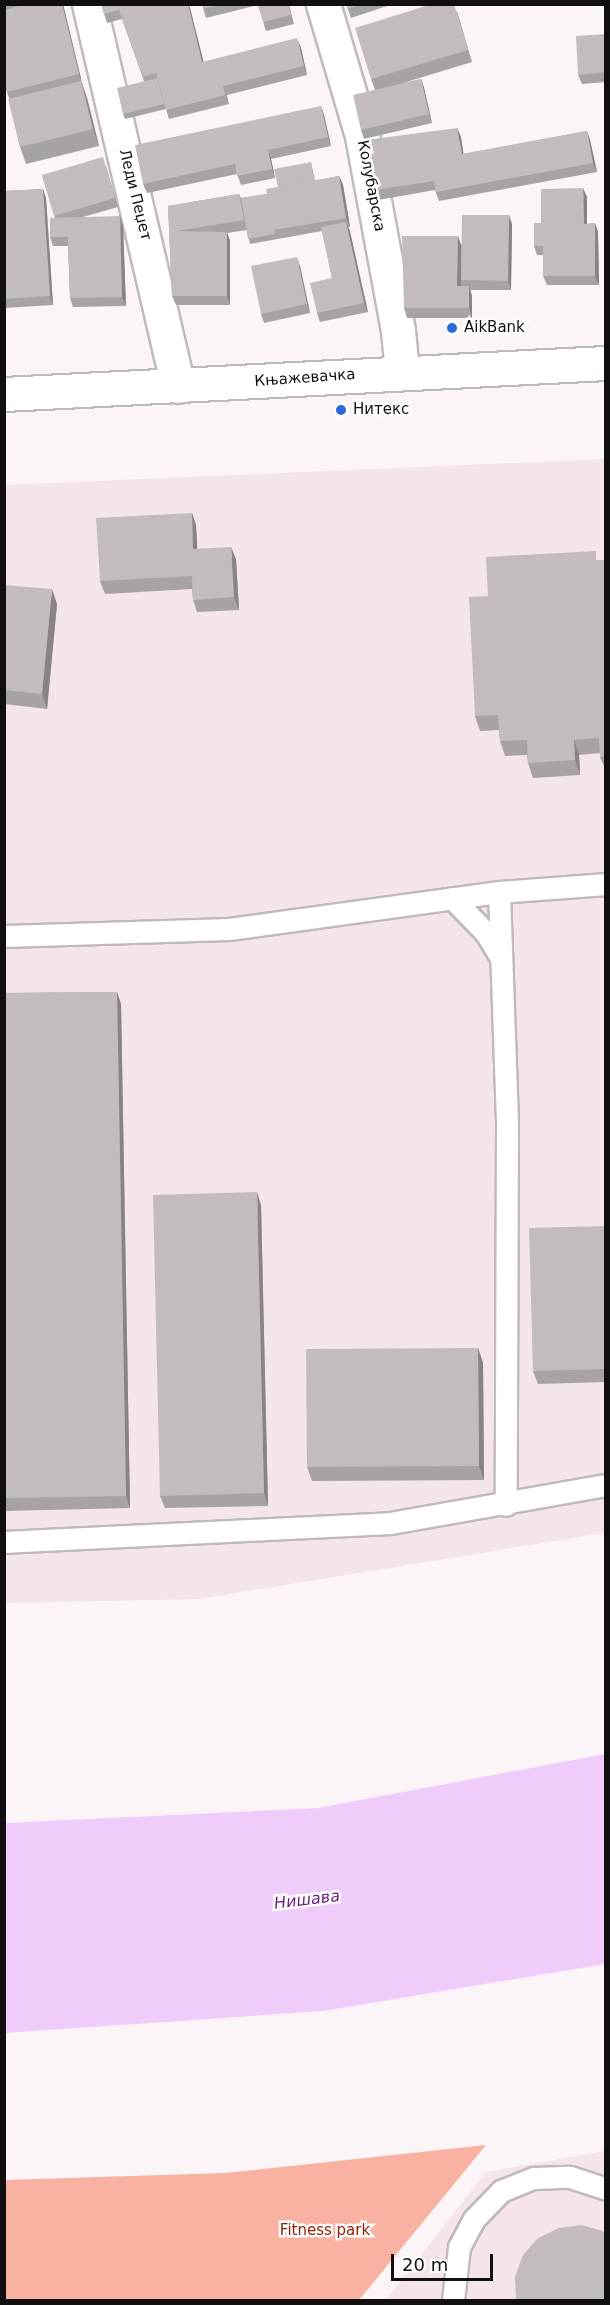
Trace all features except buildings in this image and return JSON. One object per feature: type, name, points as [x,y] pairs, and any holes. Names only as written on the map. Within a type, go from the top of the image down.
[{"type":"street","name":"Леди Пеџет","points":[[89,4],[178,386]]},
{"type":"street","name":"Колубарска","points":[[323,4],[362,136],[402,371]]},
{"type":"street","name":"Књажевачка","points":[[4,394],[178,386],[402,371],[606,363]]},
{"type":"lane","points":[[4,936],[229,929],[499,892],[606,884]]},
{"type":"lane","points":[[499,892],[507,1124],[506,1504]]},
{"type":"lane","points":[[452,898],[486,933],[501,958]]},
{"type":"lane","points":[[4,1542],[390,1523],[606,1485]]},
{"type":"lane","points":[[453,2301],[459,2247],[474,2219],[501,2192],[534,2178],[570,2177],[606,2189]]},
{"type":"shaded area","points":[[605,459],[605,1533],[199,1599],[5,1603],[4,485]]},
{"type":"shaded area","points":[[605,2151],[605,2300],[386,2300],[486,2172]]},
{"type":"green space","name":"Fitness park","points":[[486,2145],[359,2300],[5,2300],[5,2180],[225,2173]]},
{"type":"water","name":"Нишава","points":[[605,1754],[605,1964],[323,2011],[5,2033],[5,1823],[318,1808]]},
{"type":"place","name":"AikBank","points":[[452,328]]},
{"type":"place","name":"Нитекс","points":[[341,410]]}]
